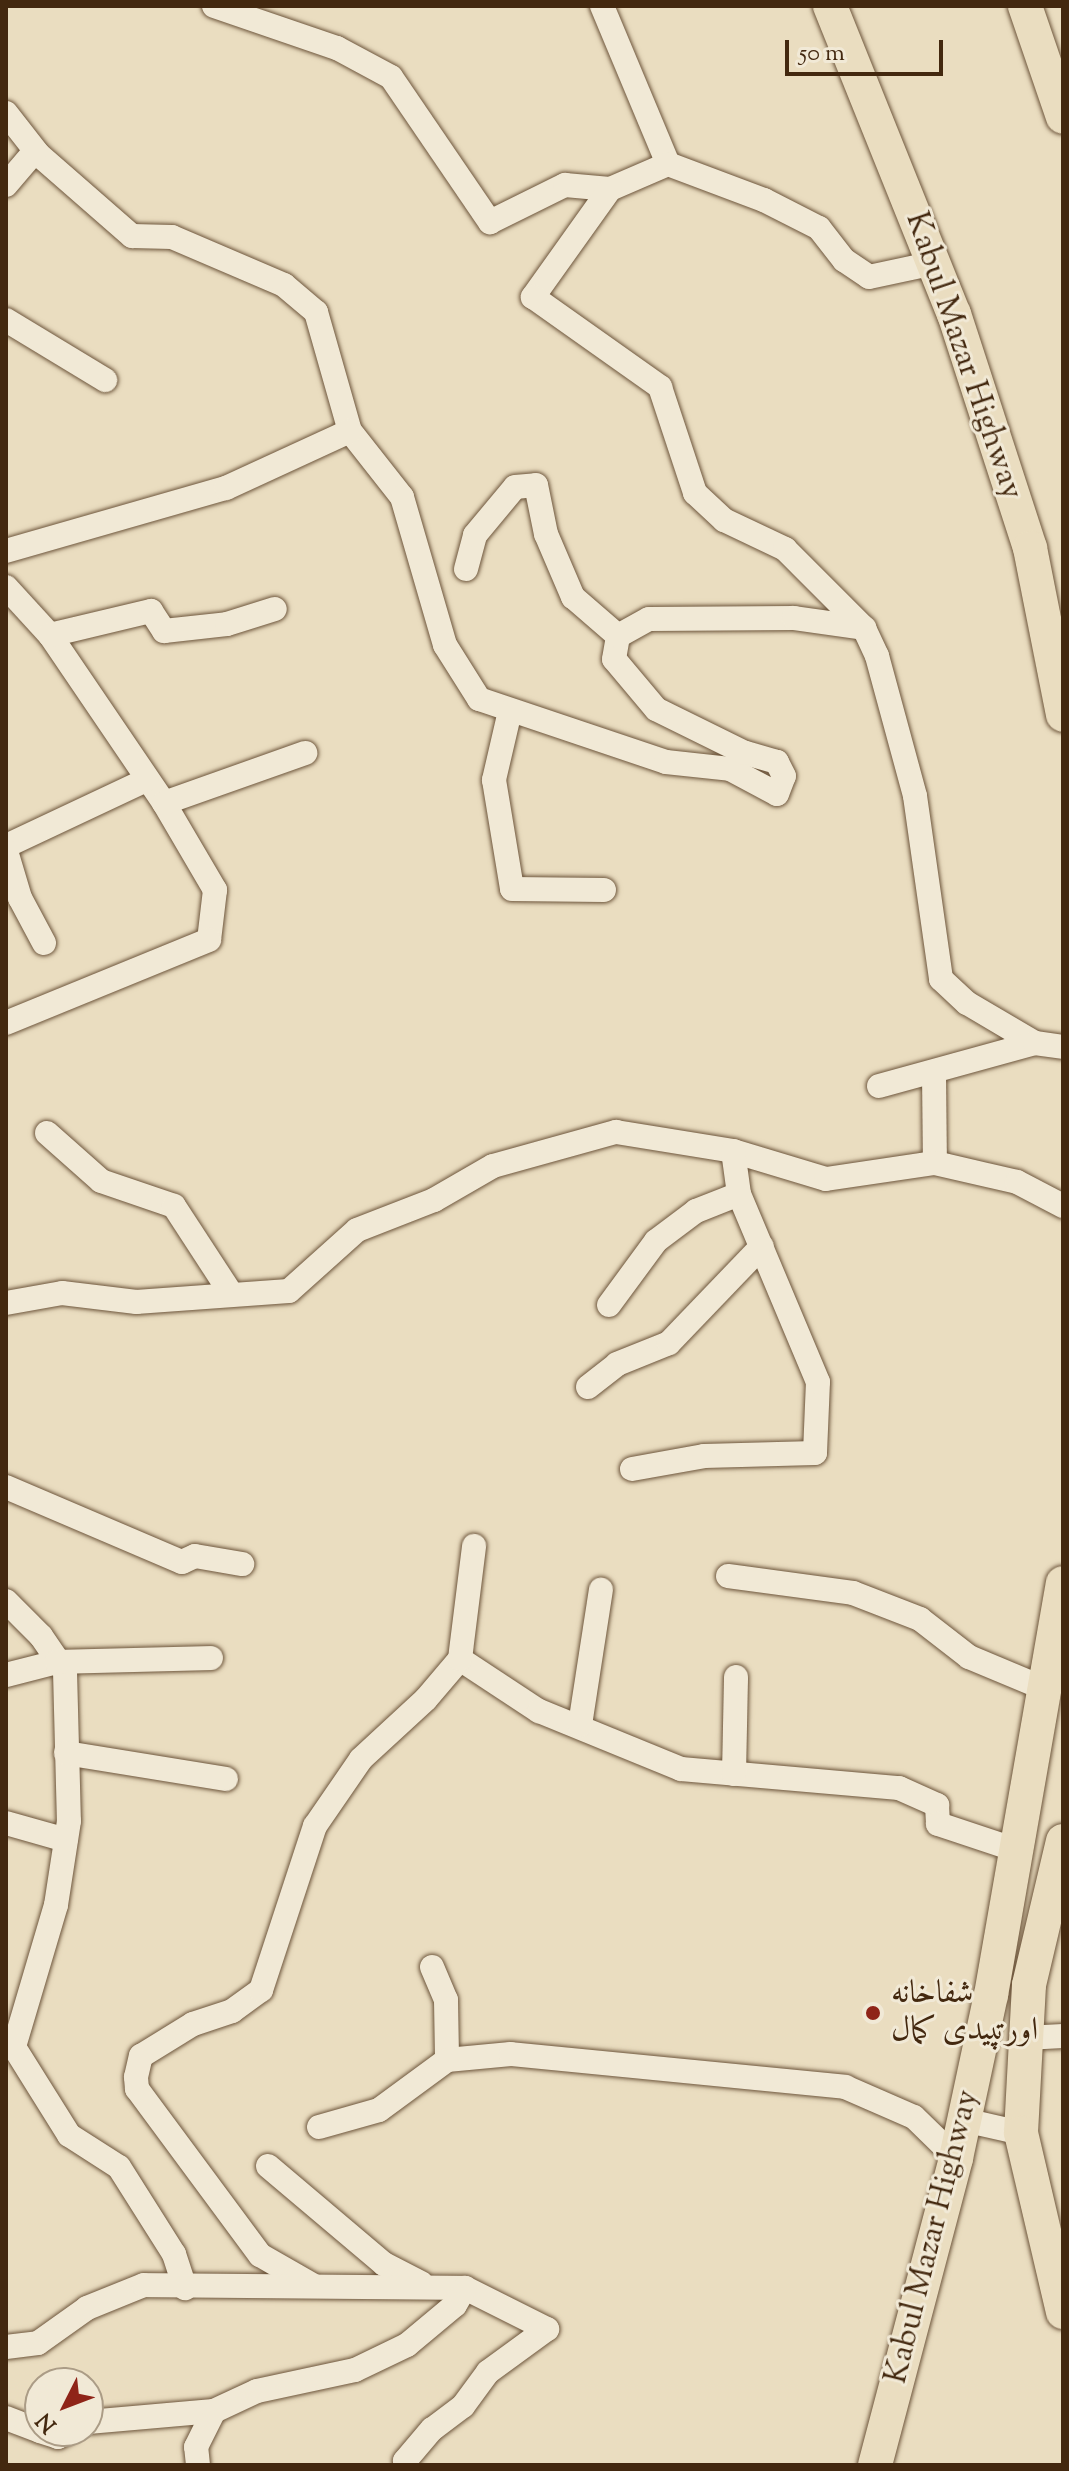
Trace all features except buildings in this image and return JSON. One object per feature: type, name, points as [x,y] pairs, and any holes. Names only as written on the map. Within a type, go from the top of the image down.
[{"type":"highway","name":"Kabul Mazar Highway","points":[[830,6],[935,263],[1030,548],[1063,715]]},
{"type":"highway","points":[[1025,6],[1063,117]]},
{"type":"highway","name":"Kabul Mazar Highway","points":[[875,2465],[956,2158],[1016,1850],[1063,1583]]},
{"type":"highway","name":"Kabul Mazar Highway","points":[[1063,1841],[1029,1985],[1021,2133],[1063,2312]]},
{"type":"street","points":[[214,6],[337,48],[391,77],[490,222],[565,185],[610,189],[668,164],[764,200],[819,228],[844,260],[869,277],[935,263]]},
{"type":"street","points":[[602,6],[668,164]]},
{"type":"street","points":[[6,113],[35,151],[96,210],[132,236],[172,237],[284,285],[316,312],[350,431],[402,497],[445,645],[479,699],[666,762],[730,769],[777,794],[784,776],[777,762],[745,753],[656,709],[614,659],[618,636]]},
{"type":"street","points":[[6,185],[35,151]]},
{"type":"street","points":[[610,189],[533,297],[660,387],[695,493],[724,520],[785,549],[864,628],[877,656],[915,796],[941,979],[967,1003],[1035,1043],[1063,1047]]},
{"type":"street","points":[[6,320],[105,380]]},
{"type":"street","points":[[6,551],[226,488],[350,431]]},
{"type":"street","points":[[466,569],[475,535],[515,487],[540,475],[546,534],[573,597],[618,636]]},
{"type":"street","points":[[6,587],[50,635],[164,803],[215,890],[209,940],[6,1023]]},
{"type":"street","points":[[50,635],[151,611],[164,631],[227,624],[275,609]]},
{"type":"street","points":[[618,636],[649,619],[794,618],[864,628]]},
{"type":"street","points":[[510,711],[494,780],[512,889],[604,890]]},
{"type":"street","points":[[164,803],[305,753]]},
{"type":"street","points":[[44,943],[20,898],[6,848],[146,780]]},
{"type":"street","points":[[879,1086],[1035,1043]]},
{"type":"street","points":[[934,1073],[935,1163]]},
{"type":"street","points":[[6,1303],[62,1293],[136,1302],[230,1292],[289,1291],[357,1230],[434,1200],[493,1166],[616,1132],[733,1151],[826,1179],[935,1163],[1017,1182],[1063,1206]]},
{"type":"street","points":[[47,1133],[101,1181],[174,1206],[230,1292]]},
{"type":"street","points":[[632,1469],[704,1456],[815,1453],[818,1382],[739,1194],[733,1151]]},
{"type":"street","points":[[609,1305],[656,1241],[696,1211],[739,1194]]},
{"type":"street","points":[[588,1387],[617,1364],[669,1343],[762,1246]]},
{"type":"street","points":[[6,1487],[63,1507],[182,1562],[195,1556],[242,1564]]},
{"type":"street","points":[[314,2286],[260,2255],[224,2209],[137,2089],[141,2056],[193,2024],[232,2011],[261,1990],[322,1814],[361,1759],[426,1699],[460,1659],[474,1546]]},
{"type":"street","points":[[728,1576],[853,1593],[920,1619],[969,1657],[1043,1688]]},
{"type":"street","points":[[580,1725],[601,1590]]},
{"type":"street","points":[[6,1601],[41,1636],[65,1671],[66,1840],[56,1905],[14,2047],[69,2135],[119,2167],[174,2254],[185,2288]]},
{"type":"street","points":[[6,1675],[57,1662],[211,1658]]},
{"type":"street","points":[[460,1659],[539,1711],[580,1725],[681,1769],[916,1793],[937,1805],[938,1824],[1016,1850]]},
{"type":"street","points":[[734,1774],[736,1677]]},
{"type":"street","points":[[66,1753],[226,1779]]},
{"type":"street","points":[[6,1823],[66,1840]]},
{"type":"street","points":[[432,1967],[446,2000],[447,2060]]},
{"type":"street","points":[[1025,2038],[1063,2036]]},
{"type":"street","points":[[319,2127],[379,2110],[447,2060],[511,2054],[845,2087],[914,2117],[956,2158]]},
{"type":"street","points":[[964,2120],[1021,2133]]},
{"type":"street","points":[[268,2166],[384,2264],[426,2286]]},
{"type":"street","points":[[6,2347],[38,2343],[87,2308],[144,2285],[185,2288],[465,2288],[547,2329],[488,2372],[463,2406],[432,2429],[405,2461],[407,2465]]},
{"type":"street","points":[[104,2421],[214,2411],[257,2391],[355,2370],[394,2351],[455,2305],[465,2288]]},
{"type":"street","points":[[198,2465],[196,2447],[214,2411]]},
{"type":"place","name":"شفاخانه اورتپیدی کمال","points":[[873,2013]]}]
